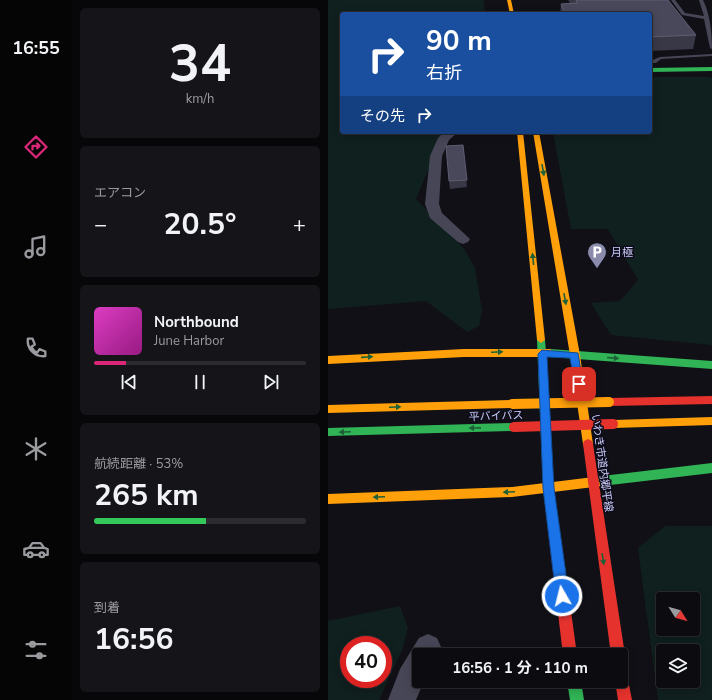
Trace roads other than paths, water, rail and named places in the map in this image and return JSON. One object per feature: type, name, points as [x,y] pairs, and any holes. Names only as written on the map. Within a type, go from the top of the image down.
[{"type":"main road","points":[[502,0],[504,12]]},
{"type":"main road","points":[[509,0],[512,12]]},
{"type":"main road","points":[[652,70],[712,69]]},
{"type":"main road","points":[[520,134],[542,354],[548,488],[569,648]]},
{"type":"main road","name":"いわき市道内郷平線","points":[[536,134],[574,355],[594,483],[617,648]]},
{"type":"main road","points":[[328,360],[510,352],[712,365]]},
{"type":"main road","name":"平バイパス","points":[[328,409],[712,400]]},
{"type":"main road","name":"平バイパス","points":[[328,432],[514,428],[712,421]]},
{"type":"main road","points":[[328,499],[512,492],[712,468]]},
{"type":"main road","points":[[575,688],[577,700]]},
{"type":"main road","points":[[623,688],[625,700]]},
{"type":"street","points":[[449,134],[444,138],[436,156],[432,204],[435,215],[463,239]]},
{"type":"street","points":[[402,700],[412,675]]},
{"type":"lane","points":[[673,0],[684,14],[706,18]]},
{"type":"lane","points":[[701,0],[712,48]]},
{"type":"lane","points":[[652,62],[660,58],[712,54]]},
{"type":"place","name":"月極","points":[[597,269]]}]
